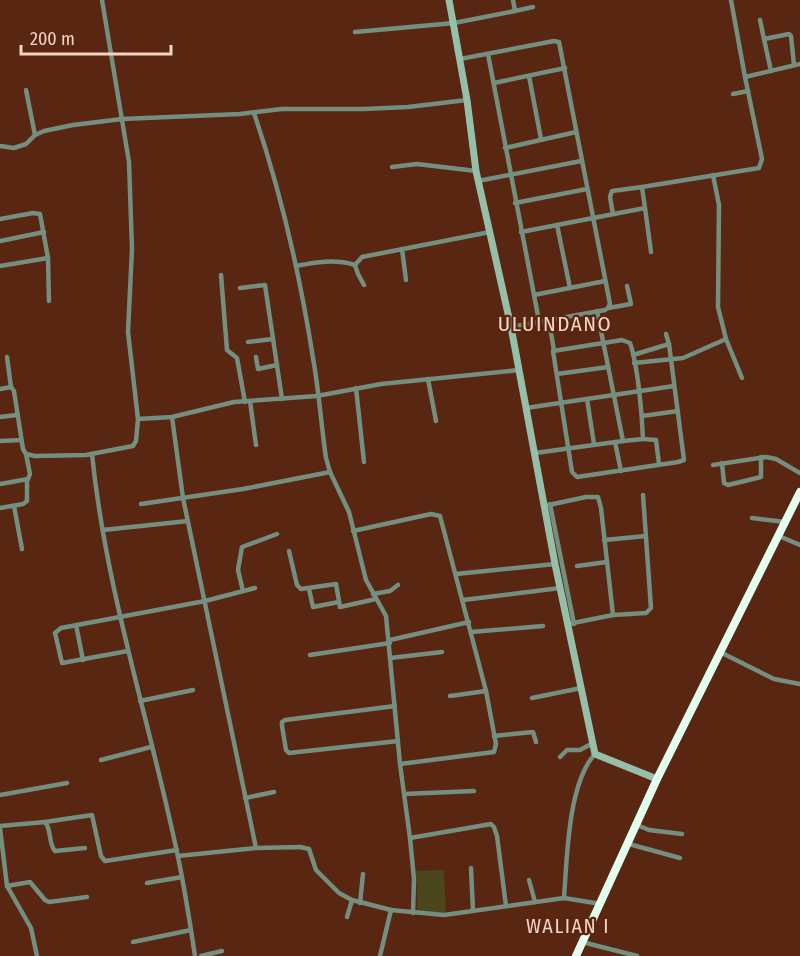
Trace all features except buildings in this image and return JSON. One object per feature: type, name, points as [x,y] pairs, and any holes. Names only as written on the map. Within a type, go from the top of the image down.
[{"type":"highway","points":[[576,956],[657,779],[799,497]]},
{"type":"street","points":[[26,454],[35,456],[92,454],[133,446],[136,441],[138,419],[128,332],[132,249],[130,171],[102,0]]},
{"type":"street","points":[[449,0],[467,100],[476,171],[511,327],[595,754],[582,772],[576,796],[564,898]]},
{"type":"street","points":[[513,0],[515,11]]},
{"type":"street","points":[[613,214],[610,197],[612,190],[752,171],[760,167],[762,159],[731,0]]},
{"type":"street","points":[[355,32],[454,23],[533,7]]},
{"type":"street","points":[[760,20],[771,71]]},
{"type":"street","points":[[745,77],[797,64],[790,35],[764,39]]},
{"type":"street","points":[[460,59],[558,41],[610,304],[608,308]]},
{"type":"street","points":[[488,54],[539,321]]},
{"type":"street","points":[[494,82],[565,68]]},
{"type":"street","points":[[530,76],[541,139]]},
{"type":"street","points":[[26,90],[35,135]]},
{"type":"street","points":[[733,94],[748,91]]},
{"type":"street","points":[[0,146],[14,148],[21,146],[35,135],[73,125],[122,119],[254,113],[282,109],[408,107],[467,100]]},
{"type":"street","points":[[254,113],[297,266],[314,360],[326,458],[330,472],[349,512],[361,566],[374,597],[386,616],[414,879],[413,913]]},
{"type":"street","points":[[505,148],[576,132]]},
{"type":"street","points":[[478,181],[581,161]]},
{"type":"street","points":[[392,167],[417,164],[476,171]]},
{"type":"street","points":[[713,175],[719,205],[718,307],[726,339],[742,378]]},
{"type":"street","points":[[642,187],[651,252]]},
{"type":"street","points":[[515,203],[587,189]]},
{"type":"street","points":[[521,232],[645,208]]},
{"type":"street","points":[[0,219],[38,212],[41,217],[48,258],[49,301]]},
{"type":"street","points":[[557,225],[570,288]]},
{"type":"street","points":[[0,241],[44,232]]},
{"type":"street","points":[[355,264],[362,257],[490,232]]},
{"type":"street","points":[[402,249],[406,280]]},
{"type":"street","points":[[0,266],[48,258]]},
{"type":"street","points":[[297,266],[319,261],[355,264]]},
{"type":"street","points":[[355,264],[364,285]]},
{"type":"street","points":[[221,275],[227,350],[237,358],[256,445]]},
{"type":"street","points":[[534,295],[605,280]]},
{"type":"street","points":[[240,288],[265,285],[282,399]]},
{"type":"street","points":[[511,327],[631,304],[627,286]]},
{"type":"street","points":[[597,311],[622,441]]},
{"type":"street","points":[[549,320],[572,472],[575,476],[659,465],[682,461],[685,457],[672,359],[666,334]]},
{"type":"street","points":[[248,342],[273,339]]},
{"type":"street","points":[[634,363],[683,358],[726,339]]},
{"type":"street","points":[[554,351],[628,340],[633,355],[643,439]]},
{"type":"street","points":[[633,355],[669,344]]},
{"type":"street","points":[[0,508],[27,501],[27,480],[30,474],[21,440],[15,393],[10,387],[7,357]]},
{"type":"street","points":[[256,357],[258,369],[277,365]]},
{"type":"street","points":[[557,374],[608,367]]},
{"type":"street","points":[[138,419],[172,417],[214,406],[248,401],[317,396],[356,388],[519,370]]},
{"type":"street","points":[[428,379],[436,421]]},
{"type":"street","points":[[526,408],[674,386]]},
{"type":"street","points":[[0,388],[10,387]]},
{"type":"street","points":[[356,388],[364,462]]},
{"type":"street","points":[[587,399],[594,444]]},
{"type":"street","points":[[642,416],[678,411]]},
{"type":"street","points":[[0,417],[17,415]]},
{"type":"street","points":[[172,417],[183,498],[256,848]]},
{"type":"street","points":[[535,453],[594,444],[643,439],[656,440],[659,465]]},
{"type":"street","points":[[0,441],[21,440]]},
{"type":"street","points":[[615,442],[621,471]]},
{"type":"street","points":[[92,454],[119,616],[177,850],[195,956]]},
{"type":"street","points":[[723,463],[724,483],[731,484],[761,477],[761,457]]},
{"type":"street","points":[[713,465],[761,457],[776,459],[800,473]]},
{"type":"street","points":[[141,504],[243,489],[330,472]]},
{"type":"street","points":[[0,484],[27,480]]},
{"type":"street","points":[[571,624],[613,615],[646,613],[651,608],[643,495]]},
{"type":"street","points":[[547,505],[586,497],[598,497],[613,615]]},
{"type":"street","points":[[547,505],[555,564],[571,624]]},
{"type":"street","points":[[14,506],[22,549]]},
{"type":"street","points":[[353,531],[438,514],[442,520],[486,691],[496,748],[492,753],[400,764]]},
{"type":"street","points":[[752,518],[785,522]]},
{"type":"street","points":[[103,530],[188,521]]},
{"type":"street","points":[[243,591],[238,570],[242,547],[277,534]]},
{"type":"street","points":[[604,540],[646,536]]},
{"type":"street","points":[[779,536],[800,545]]},
{"type":"street","points":[[289,551],[297,585],[301,589],[309,589],[336,584],[342,607],[390,591],[398,585]]},
{"type":"street","points":[[577,566],[607,562]]},
{"type":"street","points":[[456,574],[555,564]]},
{"type":"street","points":[[128,651],[65,663],[61,661],[56,633],[58,629],[205,601],[255,588]]},
{"type":"street","points":[[463,600],[560,588]]},
{"type":"street","points":[[309,589],[313,607],[339,602]]},
{"type":"street","points":[[310,656],[390,642],[469,622]]},
{"type":"street","points":[[76,625],[83,660]]},
{"type":"street","points":[[471,632],[543,626]]},
{"type":"street","points":[[390,658],[442,652]]},
{"type":"street","points":[[720,652],[774,679],[800,684]]},
{"type":"street","points":[[532,698],[581,688]]},
{"type":"street","points":[[140,701],[193,690]]},
{"type":"street","points":[[450,696],[486,691]]},
{"type":"street","points":[[395,706],[285,720],[282,726],[286,750],[289,753],[398,741]]},
{"type":"street","points":[[494,736],[533,732],[536,742]]},
{"type":"street","points":[[560,757],[567,750],[580,750],[593,743]]},
{"type":"street","points":[[101,760],[151,747]]},
{"type":"street","points":[[595,754],[657,779]]},
{"type":"street","points":[[0,795],[67,783]]},
{"type":"street","points":[[404,794],[474,790]]},
{"type":"street","points":[[245,798],[274,792]]},
{"type":"street","points":[[37,956],[31,928],[7,886],[0,827],[92,815],[101,856],[105,861],[177,850]]},
{"type":"street","points":[[45,822],[48,825],[55,851],[85,848]]},
{"type":"street","points":[[410,838],[491,824],[497,836],[506,906]]},
{"type":"street","points":[[636,825],[649,830],[682,834]]},
{"type":"street","points":[[629,844],[680,858]]},
{"type":"street","points":[[178,856],[256,848],[300,847],[309,849],[314,865],[339,893],[360,903],[433,916],[564,898],[601,904]]},
{"type":"street","points":[[471,868],[473,911]]},
{"type":"street","points":[[360,903],[363,873]]},
{"type":"street","points":[[147,883],[182,877]]},
{"type":"street","points":[[530,880],[535,902]]},
{"type":"street","points":[[7,886],[30,882],[49,902],[87,897]]},
{"type":"street","points":[[347,917],[352,900]]},
{"type":"street","points":[[380,956],[391,910]]},
{"type":"street","points":[[133,942],[191,930]]},
{"type":"street","points":[[582,942],[637,956]]},
{"type":"street","points":[[201,956],[222,951]]},
{"type":"shaded area","points":[[444,870],[446,914],[418,914],[416,871]]},
{"type":"district","name":"ULUINDANO","points":[[555,324]]},
{"type":"district","name":"WALIAN I","points":[[568,926]]}]
